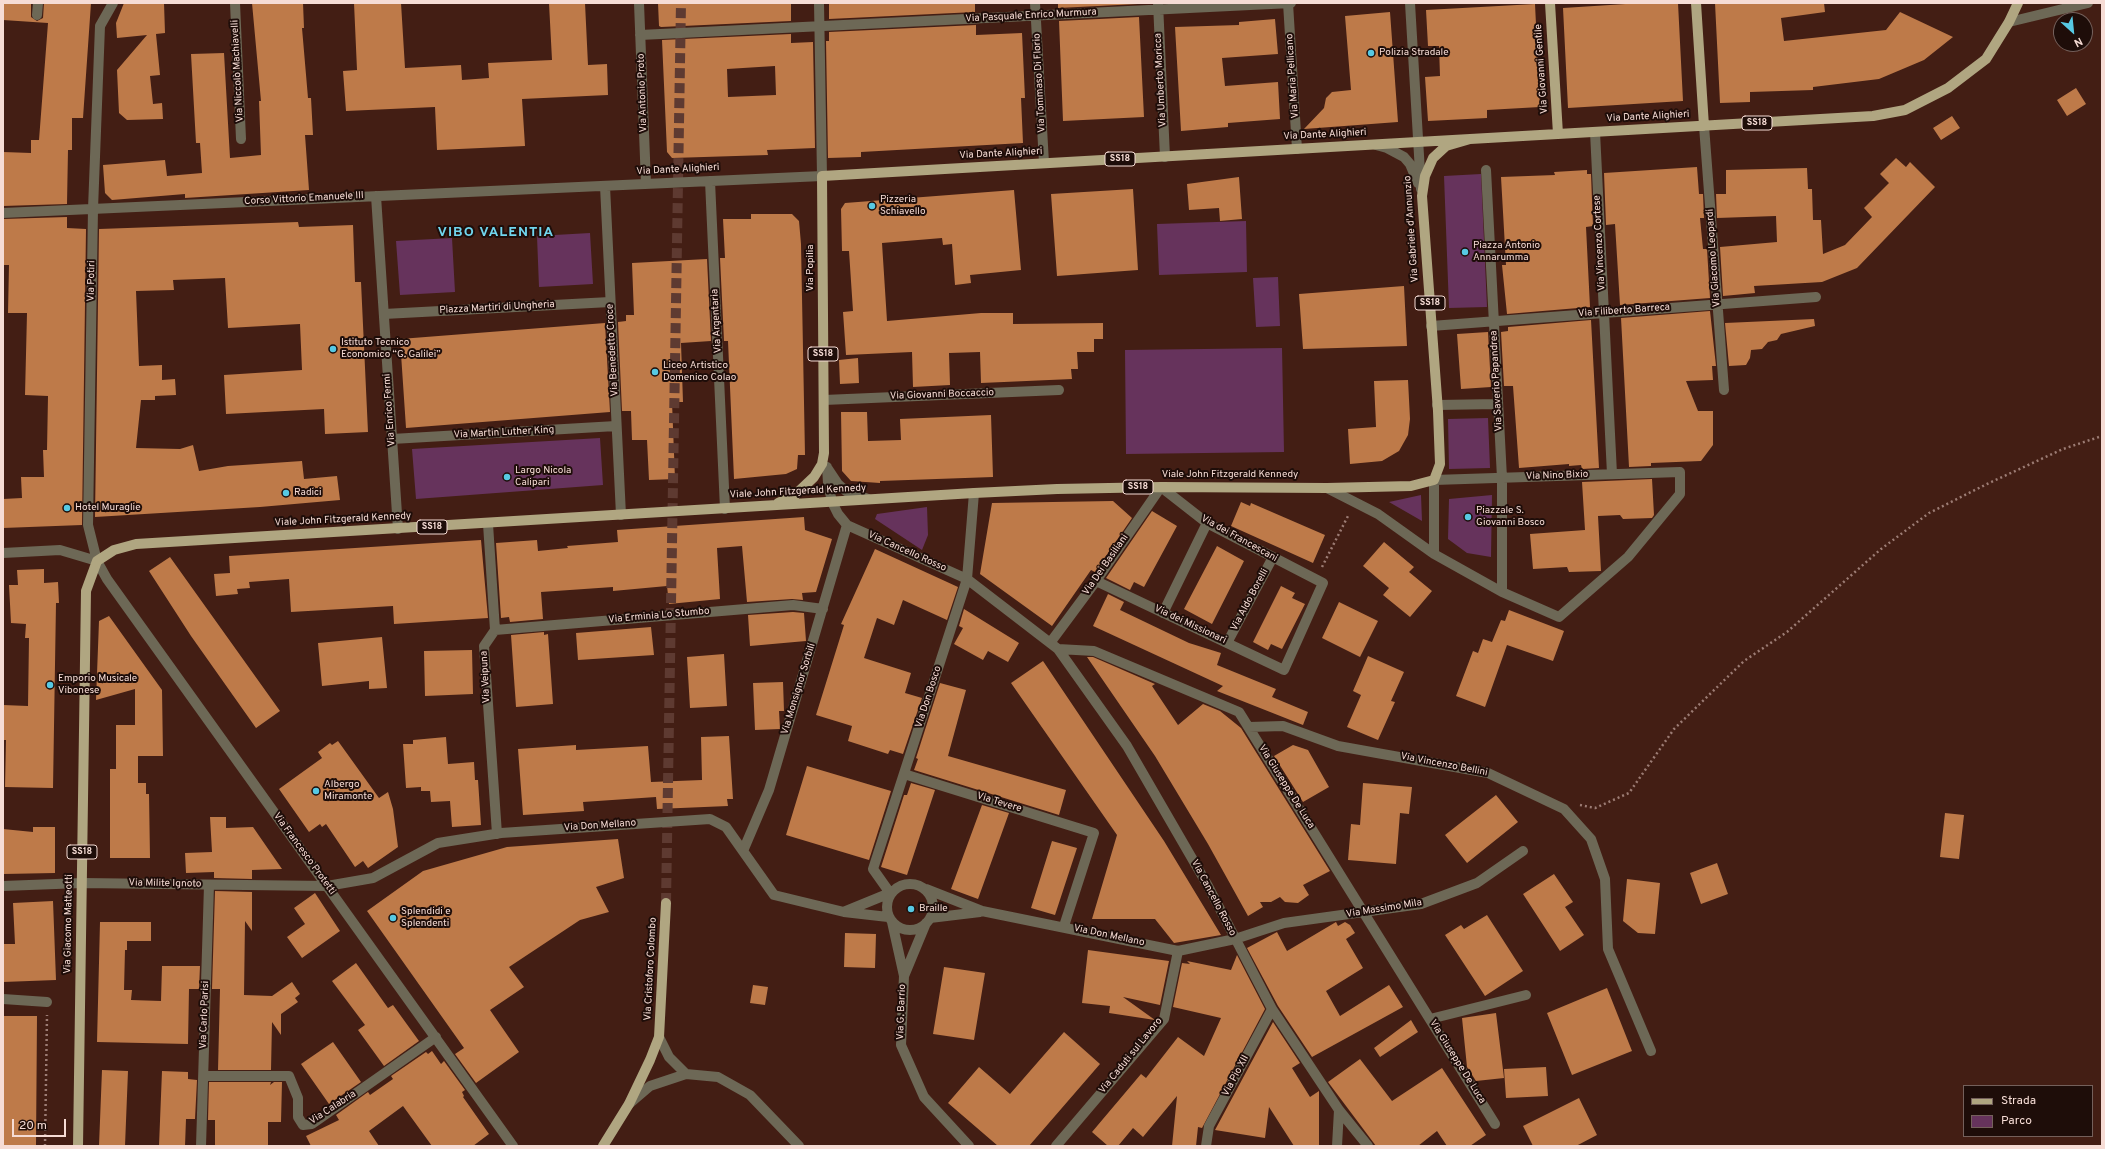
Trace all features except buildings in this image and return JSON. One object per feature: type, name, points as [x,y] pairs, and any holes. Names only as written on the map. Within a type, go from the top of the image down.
[{"type":"main road","name":"Via Giovanni Gentile","points":[[1550,3],[1558,134]]},
{"type":"main road","points":[[1696,3],[1704,126]]},
{"type":"main road","name":"SS18","points":[[2009,22],[2018,3]]},
{"type":"main road","name":"Via Dante Alighieri","points":[[822,176],[1843,118],[1905,110],[1948,88],[1986,59],[2009,22]]},
{"type":"main road","points":[[1422,196],[1425,176],[1433,158],[1446,146],[1470,139]]},
{"type":"main road","name":"Via Popilia","points":[[771,506],[786,500],[804,487],[814,477],[822,464],[824,453],[822,176]]},
{"type":"main road","name":"Via Gabriele d'Annunzio","points":[[1422,196],[1437,408]]},
{"type":"main road","name":"SS18","points":[[1434,480],[1440,464],[1437,408]]},
{"type":"main road","name":"Viale John Fitzgerald Kennedy","points":[[97,560],[114,550],[136,544],[488,524],[974,493],[1057,489],[1161,487],[1327,488],[1412,486],[1434,480]]},
{"type":"main road","name":"Via Giacomo Matteotti","points":[[78,1146],[86,591],[97,560]]},
{"type":"main road","name":"Via Cristoforo Colombo","points":[[603,1146],[629,1104],[659,1037],[666,904]]},
{"type":"street","points":[[37,15],[38,3]]},
{"type":"street","name":"Via Potiri","points":[[97,560],[88,525],[93,209],[100,26],[113,3]]},
{"type":"street","name":"Via Niccolò Machiavelli","points":[[235,3],[241,139]]},
{"type":"street","name":"Via Antonio Proto","points":[[639,3],[646,184]]},
{"type":"street","name":"Via Popilia","points":[[819,3],[822,176]]},
{"type":"street","name":"Via Tommaso Di Florio","points":[[1035,3],[1044,163]]},
{"type":"street","name":"Via Pasquale Enrico Murmura","points":[[640,35],[1036,16],[1158,6],[1289,3]]},
{"type":"street","name":"Via Maria Pellicano","points":[[1289,3],[1297,149]]},
{"type":"street","name":"Via Gabriele d'Annunzio","points":[[1410,3],[1422,196]]},
{"type":"street","points":[[2009,22],[2088,3]]},
{"type":"street","name":"Via Umberto Moricca","points":[[1158,6],[1165,157]]},
{"type":"street","name":"Via Giacomo Leopardi","points":[[1704,126],[1724,390]]},
{"type":"street","name":"Via Vincenzo Cortese","points":[[1595,132],[1612,474]]},
{"type":"street","points":[[1372,144],[1387,148],[1404,157],[1415,175],[1422,196]]},
{"type":"street","name":"Via Saverio Papandrea","points":[[1486,170],[1502,478],[1502,592]]},
{"type":"street","name":"Via Dante Alighieri","points":[[605,186],[822,176]]},
{"type":"street","name":"Via Argentaria","points":[[710,181],[725,509]]},
{"type":"street","name":"Corso Vittorio Emanuele III","points":[[3,213],[605,186]]},
{"type":"street","name":"Via Benedetto Croce","points":[[605,186],[621,515]]},
{"type":"street","name":"Via Enrico Fermi","points":[[376,196],[398,529]]},
{"type":"street","name":"Via Filiberto Barreca","points":[[1431,326],[1816,297]]},
{"type":"street","name":"Piazza Martiri di Ungheria","points":[[384,314],[610,302]]},
{"type":"street","name":"Via Giovanni Boccaccio","points":[[824,400],[1059,390]]},
{"type":"street","points":[[1437,408],[1498,404]]},
{"type":"street","name":"Via Martin Luther King","points":[[392,440],[616,426]]},
{"type":"street","points":[[824,453],[832,502],[838,514],[847,525]]},
{"type":"street","points":[[827,467],[838,484],[846,490],[856,496],[873,500]]},
{"type":"street","name":"Via Nino Bixio","points":[[1434,480],[1680,472],[1680,494],[1632,552],[1559,617],[1502,592]]},
{"type":"street","points":[[1434,480],[1434,554]]},
{"type":"street","name":"Via dei Francescani","points":[[1161,487],[1207,524],[1320,582]]},
{"type":"street","name":"Via Dei Basiliani","points":[[1054,646],[1096,581],[1161,487]]},
{"type":"street","points":[[1327,488],[1378,514],[1434,554],[1502,592]]},
{"type":"street","name":"Via Don Bosco","points":[[890,893],[873,869],[967,579],[974,493]]},
{"type":"street","points":[[488,524],[495,630]]},
{"type":"street","points":[[1163,612],[1207,524]]},
{"type":"street","name":"Via Cancello Rosso","points":[[847,525],[967,579]]},
{"type":"street","name":"Via Monsignor Sorbili","points":[[743,851],[769,790],[847,525]]},
{"type":"street","points":[[3,553],[60,550],[97,560]]},
{"type":"street","name":"Via Aldo Borelli","points":[[1227,643],[1273,557]]},
{"type":"street","name":"Via Francesco Protetti","points":[[97,560],[107,579],[513,1146]]},
{"type":"street","points":[[967,579],[1054,646]]},
{"type":"street","name":"Via dei Missionari","points":[[1096,581],[1284,670],[1320,582]]},
{"type":"street","name":"Via Erminia Lo Stumbo","points":[[495,630],[793,605],[823,609]]},
{"type":"street","name":"Via Veipuna","points":[[495,630],[484,646],[496,834]]},
{"type":"street","name":"Via Cancello Rosso","points":[[1054,646],[1127,746],[1208,886],[1272,1009],[1339,1110],[1368,1146]]},
{"type":"street","name":"Via Giuseppe De Luca","points":[[1054,646],[1094,651],[1239,712],[1365,912],[1495,1124]]},
{"type":"street","name":"Via Vincenzo Bellini","points":[[1249,727],[1283,726],[1338,746],[1488,773],[1564,809],[1591,839],[1605,879],[1608,949],[1651,1051]]},
{"type":"street","name":"Via Tevere","points":[[904,774],[1094,834],[1064,926]]},
{"type":"street","name":"Via Don Mellano","points":[[327,886],[373,878],[438,843],[496,834],[710,818],[726,827],[774,895],[844,912],[890,919]]},
{"type":"street","name":"Via Massimo Mila","points":[[1235,939],[1284,923],[1421,904],[1477,883],[1523,850]]},
{"type":"street","name":"Via Milite Ignoto","points":[[3,886],[82,883],[327,886]]},
{"type":"street","points":[[844,912],[890,893],[895,888],[907,883],[914,884],[982,911]]},
{"type":"street","name":"Via Carlo Parisi","points":[[202,1146],[209,885]]},
{"type":"street","points":[[904,976],[933,912],[932,900],[926,889]]},
{"type":"street","points":[[890,893],[886,905],[904,976]]},
{"type":"street","points":[[890,919],[902,929],[909,930],[921,927],[928,921],[982,911]]},
{"type":"street","name":"Via Don Mellano","points":[[982,911],[1064,926],[1178,951],[1235,939]]},
{"type":"street","name":"Via Caduti sul Lavoro","points":[[1056,1146],[1164,1018],[1178,951]]},
{"type":"street","name":"Via G. Barrio","points":[[904,976],[901,1045],[924,1097],[969,1146]]},
{"type":"street","points":[[1430,1019],[1526,995]]},
{"type":"street","points":[[3,999],[47,1002]]},
{"type":"street","name":"Via Pio XII","points":[[1206,1146],[1209,1126],[1272,1009]]},
{"type":"street","name":"Via Calabria","points":[[204,1076],[289,1076],[298,1098],[298,1117],[303,1125],[312,1124],[436,1037]]},
{"type":"street","name":"Via Cristoforo Colombo","points":[[659,1037],[669,1057],[686,1074]]},
{"type":"street","points":[[629,1104],[650,1086],[686,1074],[718,1077],[750,1095],[799,1146]]},
{"type":"street","points":[[1337,1146],[1339,1110]]},
{"type":"path","points":[[1572,803],[1595,808],[1629,793],[1674,728],[1744,661],[1787,632],[1881,549],[1930,513],[2049,456],[2102,436]]},
{"type":"path","points":[[1320,582],[1355,502]]},
{"type":"path","points":[[45,1146],[47,1002]]},
{"type":"green space","points":[[1481,174],[1487,307],[1449,308],[1444,176]]},
{"type":"green space","points":[[1246,221],[1247,272],[1159,275],[1157,224]]},
{"type":"green space","points":[[590,233],[593,284],[539,287],[537,236]]},
{"type":"green space","points":[[452,238],[455,292],[400,295],[396,241]]},
{"type":"green space","points":[[1278,277],[1280,326],[1256,327],[1253,278]]},
{"type":"green space","points":[[1282,348],[1284,452],[1126,454],[1125,350]]},
{"type":"green space","points":[[1488,418],[1490,468],[1449,469],[1448,419]]},
{"type":"green space","points":[[600,438],[603,485],[416,499],[412,449]]},
{"type":"green space","points":[[1421,495],[1422,521],[1389,502]]},
{"type":"green space","points":[[1492,495],[1491,557],[1467,553],[1448,539],[1449,499]]},
{"type":"green space","points":[[927,507],[928,535],[922,550],[875,519],[877,514]]},
{"type":"tunnel","points":[[666,903],[681,3]]},
{"type":"place","name":"Polizia Stradale","points":[[1371,53]]},
{"type":"place","name":"Pizzeria Schiavello","points":[[872,206]]},
{"type":"place","name":"Piazza Antonio Annarumma","points":[[1465,252]]},
{"type":"place","name":"Istituto Tecnico Economico “G. Galilei”","points":[[333,349]]},
{"type":"place","name":"Liceo Artistico Domenico Colao","points":[[655,372]]},
{"type":"place","name":"Largo Nicola Calipari","points":[[507,477]]},
{"type":"place","name":"Radici","points":[[286,493]]},
{"type":"place","name":"Hotel Muraglie","points":[[67,508]]},
{"type":"place","name":"Piazzale S. Giovanni Bosco","points":[[1468,517]]},
{"type":"place","name":"Emporio Musicale Vibonese","points":[[50,685]]},
{"type":"place","name":"Albergo Miramonte","points":[[316,791]]},
{"type":"place","name":"Braille","points":[[911,909]]},
{"type":"place","name":"Splendidi e Splendenti","points":[[393,918]]},
{"type":"district","name":"VIBO VALENTIA","points":[[496,233]]}]
